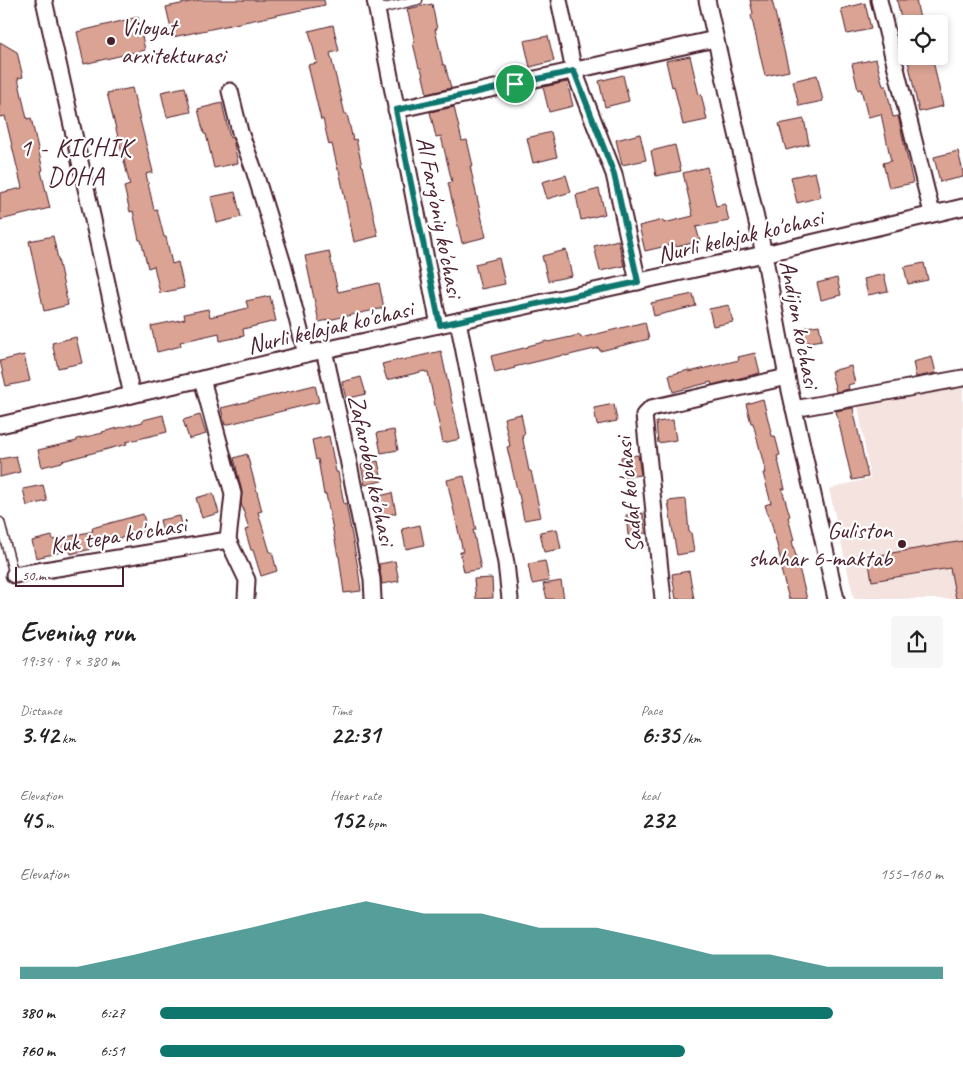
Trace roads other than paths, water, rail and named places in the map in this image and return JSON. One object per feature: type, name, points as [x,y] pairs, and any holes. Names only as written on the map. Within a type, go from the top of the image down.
[{"type":"street","points":[[44,0],[132,395]]},
{"type":"street","points":[[559,0],[574,71],[614,174],[638,282]]},
{"type":"street","name":"Andijon ko'chasi","points":[[707,0],[764,254],[787,377],[836,599]]},
{"type":"street","points":[[879,0],[932,213]]},
{"type":"street","name":"Al Farg'oniy ko'chasi","points":[[375,5],[440,325]]},
{"type":"street","points":[[396,110],[715,39]]},
{"type":"street","points":[[230,91],[240,132],[254,170],[283,264],[306,354]]},
{"type":"street","name":"Nurli kelajak ko'chasi","points":[[0,425],[306,354],[764,254],[963,207]]},
{"type":"street","name":"Al Farg'oniy ko'chasi","points":[[458,321],[506,564],[510,599]]},
{"type":"street","name":"Zafarobod ko'chasi","points":[[324,350],[372,579],[373,599]]},
{"type":"street","name":"Sadaf ko'chasi","points":[[663,599],[644,416],[651,408],[787,377]]},
{"type":"street","points":[[794,409],[963,378]]},
{"type":"street","points":[[202,379],[233,494],[228,540],[247,580],[246,599]]},
{"type":"street","name":"Kuk tepa ko'chasi","points":[[14,575],[228,540]]},
{"type":"lane","points":[[375,5],[418,0]]},
{"type":"lane","points":[[0,522],[14,575]]},
{"type":"place","name":"Viloyat arxitekturasi","points":[[111,41]]},
{"type":"place","name":"Guliston shahar 6-maktab","points":[[902,544]]},
{"type":"district","name":"1 - KICHIK DOHA","points":[[76,162]]}]
